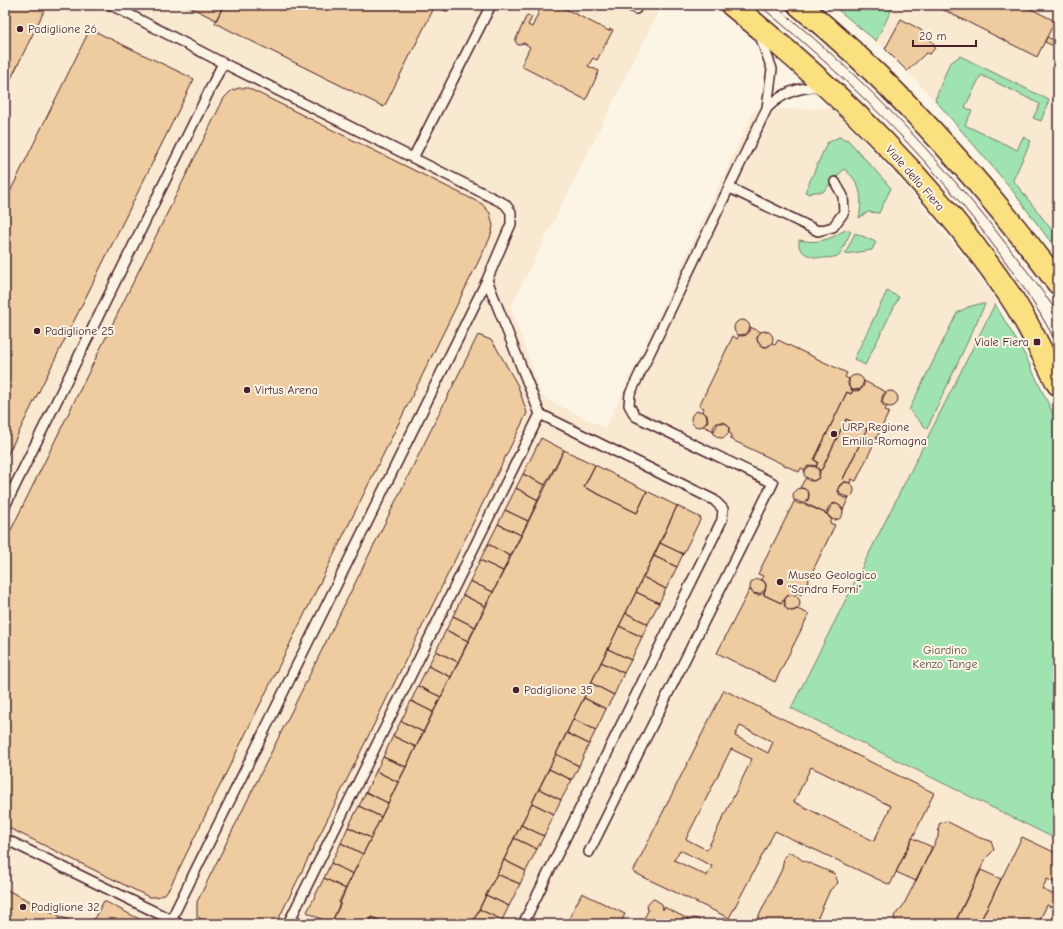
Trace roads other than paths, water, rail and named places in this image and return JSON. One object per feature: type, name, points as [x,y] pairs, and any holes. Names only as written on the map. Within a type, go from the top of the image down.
[{"type":"main road","name":"Viale della Fiera","points":[[732,5],[755,23],[828,88],[900,159],[947,214],[1011,297],[1058,384]]},
{"type":"main road","points":[[799,5],[860,58],[931,129],[1012,225],[1058,283]]},
{"type":"lane","points":[[111,5],[223,63],[505,204],[511,212],[510,224],[487,280],[170,922]]},
{"type":"lane","points":[[413,158],[491,5]]},
{"type":"lane","points":[[589,852],[773,483],[635,416],[629,405],[630,394],[767,108],[772,69],[769,56],[755,23]]},
{"type":"lane","points":[[5,506],[223,63]]},
{"type":"lane","points":[[767,108],[779,97],[793,90],[812,87],[828,88]]},
{"type":"lane","points":[[730,188],[818,231],[833,226],[844,212],[843,196],[835,182]]},
{"type":"lane","points":[[487,280],[540,414],[714,500],[723,509],[722,520],[523,924]]},
{"type":"lane","points":[[301,924],[289,921],[540,414]]},
{"type":"lane","points":[[5,839],[170,922],[180,924]]},
{"type":"tram line","points":[[759,5],[817,55],[873,107],[951,191],[1009,266],[1040,313],[1058,346]]},
{"type":"tram line","points":[[774,5],[853,74],[891,111],[961,189],[1027,271],[1058,313]]},
{"type":"place","name":"Padiglione 26","points":[[20,29]]},
{"type":"place","name":"Padiglione 25","points":[[37,331]]},
{"type":"place","name":"Viale Fiera","points":[[1037,342]]},
{"type":"place","name":"Virtus Arena","points":[[247,390]]},
{"type":"place","name":"URP Regione Emilia-Romagna","points":[[834,434]]},
{"type":"place","name":"Museo Geologico \"Sandra Forni\"","points":[[780,582]]},
{"type":"place","name":"Padiglione 35","points":[[516,690]]},
{"type":"place","name":"Padiglione 32","points":[[23,907]]},
{"type":"park label","name":"Giardino Kenzo Tange","points":[[945,657]]}]
